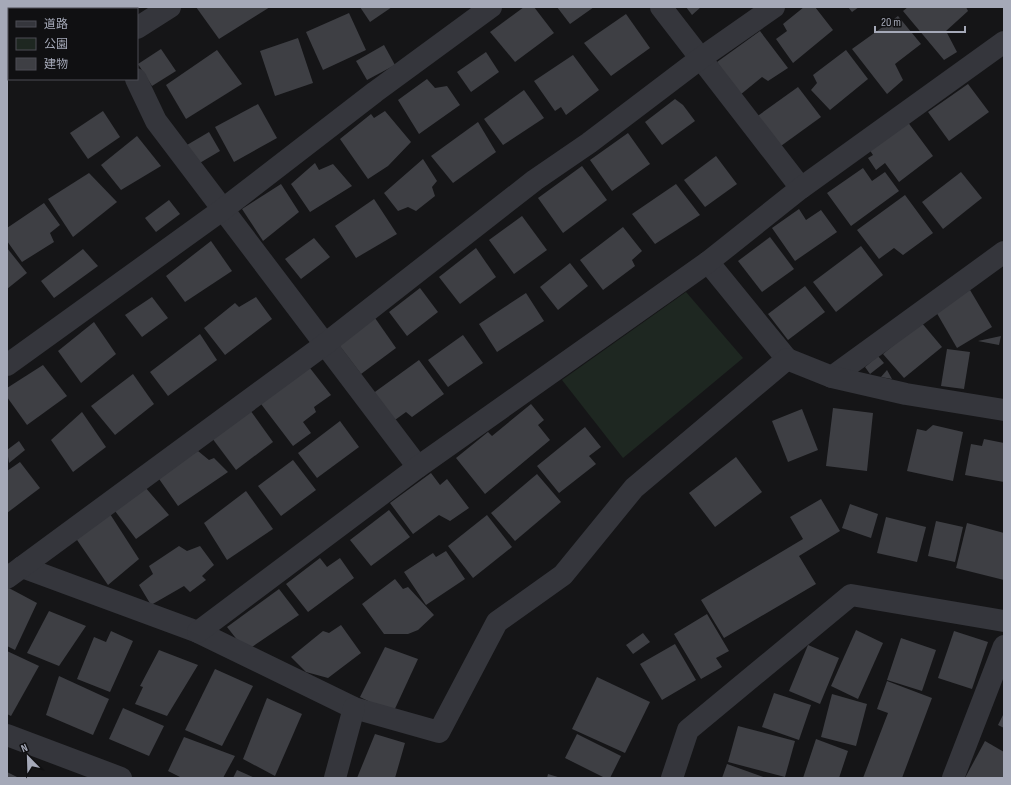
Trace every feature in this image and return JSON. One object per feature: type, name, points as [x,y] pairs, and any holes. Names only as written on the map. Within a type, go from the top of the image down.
[{"type":"street","points":[[138,27],[170,7]]},
{"type":"street","points":[[7,365],[222,210],[375,92],[491,7]]},
{"type":"street","points":[[661,7],[801,188]]},
{"type":"street","points":[[14,573],[324,345],[535,180],[589,143],[701,58],[774,7]]},
{"type":"street","points":[[198,632],[418,467],[708,262],[801,188],[1004,42]]},
{"type":"street","points":[[136,80],[156,120],[222,210],[418,467]]},
{"type":"street","points":[[832,377],[1004,252]]},
{"type":"street","points":[[708,262],[787,359],[832,377],[906,394],[1004,410]]},
{"type":"street","points":[[14,573],[198,632],[354,708],[439,732],[497,622],[563,575],[634,488],[787,359]]},
{"type":"street","points":[[672,778],[688,730],[851,595],[1004,621]]},
{"type":"street","points":[[953,778],[1004,646]]},
{"type":"street","points":[[335,778],[354,708]]},
{"type":"street","points":[[7,735],[121,778]]},
{"type":"green space","points":[[686,292],[743,358],[623,458],[562,380]]},
{"type":"building","points":[[196,7],[270,7],[219,39]]},
{"type":"building","points":[[360,7],[392,7],[370,22]]},
{"type":"building","points":[[524,7],[534,7],[554,33],[515,62],[490,32]]},
{"type":"building","points":[[557,7],[594,7],[570,24]]},
{"type":"building","points":[[686,7],[701,7],[692,15]]},
{"type":"building","points":[[804,7],[815,7],[833,30],[793,63],[776,39],[787,31],[783,24]]},
{"type":"building","points":[[848,7],[859,7],[852,12]]},
{"type":"building","points":[[908,7],[966,7],[968,11],[946,31],[957,52],[944,60],[903,11]]},
{"type":"building","points":[[349,13],[366,50],[323,70],[306,32]]},
{"type":"building","points":[[626,14],[650,48],[611,76],[584,43]]},
{"type":"building","points":[[898,16],[921,44],[895,64],[903,80],[887,94],[852,49]]},
{"type":"building","points":[[760,31],[788,68],[768,81],[762,77],[740,95],[717,62]]},
{"type":"building","points":[[298,38],[313,83],[275,96],[260,51]]},
{"type":"building","points":[[384,45],[395,65],[367,80],[356,61]]},
{"type":"building","points":[[161,49],[176,71],[152,86],[138,64]]},
{"type":"building","points":[[217,50],[242,84],[186,119],[166,85]]},
{"type":"building","points":[[846,50],[868,79],[830,110],[811,90],[817,83],[813,75]]},
{"type":"building","points":[[486,52],[499,72],[471,92],[457,72]]},
{"type":"building","points":[[573,55],[599,90],[566,115],[561,107],[555,111],[534,81]]},
{"type":"building","points":[[427,79],[435,88],[447,86],[460,105],[419,134],[398,100]]},
{"type":"building","points":[[968,84],[989,112],[949,141],[928,112]]},
{"type":"building","points":[[798,87],[821,117],[774,151],[752,120]]},
{"type":"building","points":[[524,90],[544,118],[503,145],[484,119]]},
{"type":"building","points":[[675,99],[683,105],[695,121],[662,145],[645,122]]},
{"type":"building","points":[[258,104],[277,138],[234,162],[215,127]]},
{"type":"building","points":[[103,111],[120,137],[88,159],[70,133]]},
{"type":"building","points":[[385,111],[411,142],[388,166],[368,179],[340,139],[371,114],[374,118]]},
{"type":"building","points":[[907,121],[933,156],[899,182],[885,163],[876,170],[868,158],[873,155],[869,149]]},
{"type":"building","points":[[478,122],[496,152],[453,183],[431,156]]},
{"type":"building","points":[[209,132],[220,151],[198,164],[187,145]]},
{"type":"building","points":[[628,133],[650,164],[612,191],[590,160]]},
{"type":"building","points":[[137,136],[161,166],[121,190],[101,165]]},
{"type":"building","points":[[716,156],[737,184],[705,207],[684,180]]},
{"type":"building","points":[[423,159],[437,181],[432,187],[435,196],[416,211],[408,207],[398,211],[384,193]]},
{"type":"building","points":[[315,163],[319,170],[333,164],[352,186],[310,212],[291,184]]},
{"type":"building","points":[[582,166],[607,200],[563,233],[538,198]]},
{"type":"building","points":[[863,168],[872,181],[885,172],[899,191],[851,226],[827,193]]},
{"type":"building","points":[[961,172],[982,198],[943,229],[922,202]]},
{"type":"building","points":[[89,173],[117,202],[73,237],[48,199]]},
{"type":"building","points":[[281,184],[299,212],[263,241],[242,209]]},
{"type":"building","points":[[676,184],[700,215],[655,244],[632,214]]},
{"type":"building","points":[[905,195],[933,233],[903,255],[894,248],[879,259],[857,230]]},
{"type":"building","points":[[374,199],[397,234],[356,258],[335,226]]},
{"type":"building","points":[[169,200],[180,214],[156,232],[145,218]]},
{"type":"building","points":[[44,203],[60,225],[50,233],[54,242],[22,262],[7,241],[7,228]]},
{"type":"building","points":[[799,209],[806,220],[821,210],[837,232],[795,261],[772,228]]},
{"type":"building","points":[[522,216],[547,250],[514,274],[489,240]]},
{"type":"building","points":[[623,227],[642,251],[632,260],[635,266],[603,290],[580,260]]},
{"type":"building","points":[[770,237],[794,269],[762,292],[738,261]]},
{"type":"building","points":[[314,238],[330,257],[301,279],[285,259]]},
{"type":"building","points":[[211,241],[232,271],[185,302],[166,276]]},
{"type":"building","points":[[861,246],[883,275],[836,312],[813,282]]},
{"type":"building","points":[[7,248],[27,273],[7,289]]},
{"type":"building","points":[[476,248],[496,277],[460,304],[439,277]]},
{"type":"building","points":[[83,249],[98,266],[54,298],[41,281]]},
{"type":"building","points":[[570,263],[588,286],[558,310],[540,287]]},
{"type":"building","points":[[805,286],[825,312],[788,340],[768,314]]},
{"type":"building","points":[[420,288],[438,312],[407,336],[389,312]]},
{"type":"building","points":[[970,290],[992,327],[957,348],[935,310]]},
{"type":"building","points":[[526,293],[544,321],[497,352],[479,324]]},
{"type":"building","points":[[152,297],[168,318],[142,337],[125,315]]},
{"type":"building","points":[[256,297],[272,319],[225,355],[204,328],[235,303],[239,307]]},
{"type":"building","points":[[375,318],[396,348],[361,374],[339,345]]},
{"type":"building","points":[[94,322],[116,354],[81,383],[58,351]]},
{"type":"building","points":[[921,322],[942,347],[904,378],[883,354]]},
{"type":"building","points":[[200,334],[217,360],[168,396],[150,372]]},
{"type":"building","points":[[463,335],[483,363],[448,387],[428,360]]},
{"type":"building","points":[[1001,336],[999,345],[978,341]]},
{"type":"building","points":[[947,349],[970,352],[964,389],[941,386]]},
{"type":"building","points":[[878,356],[884,363],[870,374],[865,367]]},
{"type":"building","points":[[419,360],[444,394],[412,417],[406,412],[388,425],[368,397]]},
{"type":"building","points":[[306,363],[331,395],[314,407],[316,412],[303,422],[311,433],[293,446],[258,400]]},
{"type":"building","points":[[43,365],[67,396],[27,425],[7,397],[7,388]]},
{"type":"building","points":[[887,370],[892,379],[881,377]]},
{"type":"building","points":[[133,374],[154,404],[115,435],[91,406]]},
{"type":"building","points":[[531,404],[544,420],[538,425],[550,440],[485,494],[456,458],[488,432],[492,436]]},
{"type":"building","points":[[833,408],[873,413],[867,471],[826,466]]},
{"type":"building","points":[[802,409],[818,450],[788,462],[772,421]]},
{"type":"building","points":[[250,410],[273,442],[236,470],[212,438]]},
{"type":"building","points":[[82,412],[106,447],[73,472],[51,440]]},
{"type":"building","points":[[340,421],[359,447],[317,478],[298,453]]},
{"type":"building","points":[[933,425],[963,432],[953,481],[907,471],[917,429],[926,431]]},
{"type":"building","points":[[585,427],[601,447],[589,456],[596,464],[559,493],[537,466]]},
{"type":"building","points":[[984,439],[1004,443],[1004,482],[965,475],[971,444],[982,446]]},
{"type":"building","points":[[19,441],[25,450],[9,463],[7,450]]},
{"type":"building","points":[[198,451],[209,460],[214,458],[228,472],[178,506],[157,476]]},
{"type":"building","points":[[736,457],[762,492],[715,527],[689,493]]},
{"type":"building","points":[[293,460],[316,490],[281,516],[258,486]]},
{"type":"building","points":[[20,462],[40,488],[7,513],[7,471]]},
{"type":"building","points":[[431,473],[440,485],[447,479],[469,508],[450,521],[439,515],[413,534],[390,503]]},
{"type":"building","points":[[537,474],[561,502],[515,541],[491,513]]},
{"type":"building","points":[[145,487],[169,515],[136,539],[115,511]]},
{"type":"building","points":[[246,491],[273,529],[227,560],[204,523]]},
{"type":"building","points":[[821,499],[840,531],[799,556],[816,584],[724,638],[701,600],[803,539],[790,517]]},
{"type":"building","points":[[850,504],[878,514],[871,538],[842,528]]},
{"type":"building","points":[[389,510],[410,537],[371,566],[350,540]]},
{"type":"building","points":[[110,514],[139,559],[108,585],[75,537]]},
{"type":"building","points":[[487,515],[512,547],[473,578],[448,546]]},
{"type":"building","points":[[886,517],[926,527],[917,562],[877,553]]},
{"type":"building","points":[[936,521],[963,527],[955,562],[928,556]]},
{"type":"building","points":[[967,523],[1004,533],[1004,580],[956,568]]},
{"type":"building","points":[[179,546],[187,551],[200,546],[214,565],[202,576],[206,580],[190,592],[184,586],[151,605],[139,585],[153,574],[149,566]]},
{"type":"building","points":[[446,551],[465,579],[426,605],[404,572],[433,553],[436,557]]},
{"type":"building","points":[[320,558],[327,567],[340,558],[354,578],[308,612],[286,584]]},
{"type":"building","points":[[395,579],[403,589],[408,587],[434,615],[418,630],[408,634],[384,634],[362,604]]},
{"type":"building","points":[[7,587],[37,603],[15,650],[7,646]]},
{"type":"building","points":[[279,589],[299,615],[246,651],[227,627]]},
{"type":"building","points":[[49,611],[86,626],[59,666],[27,653]]},
{"type":"building","points":[[707,614],[729,651],[716,658],[722,667],[701,679],[674,634]]},
{"type":"building","points":[[341,625],[361,653],[328,678],[306,672],[291,657],[323,631],[329,633]]},
{"type":"building","points":[[856,630],[883,643],[858,699],[831,686]]},
{"type":"building","points":[[111,631],[133,641],[110,692],[77,679],[94,637],[106,642]]},
{"type":"building","points":[[954,631],[988,642],[972,689],[938,678]]},
{"type":"building","points":[[643,633],[650,642],[633,654],[626,645]]},
{"type":"building","points":[[901,638],[936,650],[922,691],[887,680]]},
{"type":"building","points":[[675,644],[696,680],[662,700],[640,664]]},
{"type":"building","points":[[808,645],[839,658],[820,704],[789,691]]},
{"type":"building","points":[[385,647],[418,659],[393,713],[360,697]]},
{"type":"building","points":[[159,650],[198,665],[167,716],[135,704],[143,687],[140,686]]},
{"type":"building","points":[[7,651],[39,666],[11,716],[7,714]]},
{"type":"building","points":[[215,669],[253,686],[222,746],[185,730]]},
{"type":"building","points":[[59,676],[109,699],[93,735],[46,715]]},
{"type":"building","points":[[597,677],[650,702],[625,753],[572,729]]},
{"type":"building","points":[[887,681],[932,698],[902,778],[863,778],[888,713],[877,709]]},
{"type":"building","points":[[774,693],[811,705],[799,740],[762,727]]},
{"type":"building","points":[[832,694],[867,704],[856,746],[821,737]]},
{"type":"building","points":[[267,698],[302,714],[275,776],[243,759]]},
{"type":"building","points":[[123,708],[164,726],[149,756],[109,739]]},
{"type":"building","points":[[1004,713],[1004,728],[998,725]]},
{"type":"building","points":[[738,726],[795,741],[785,777],[728,762]]},
{"type":"building","points":[[375,734],[405,743],[395,778],[357,778]]},
{"type":"building","points":[[577,734],[621,756],[610,778],[605,778],[565,758]]},
{"type":"building","points":[[184,737],[235,756],[223,778],[182,778],[168,771]]},
{"type":"building","points":[[816,739],[848,751],[839,778],[803,778]]},
{"type":"building","points":[[985,741],[1004,752],[1004,778],[965,778]]},
{"type":"building","points":[[727,764],[766,778],[722,778]]},
{"type":"building","points":[[237,770],[255,778],[233,778]]},
{"type":"building","points":[[7,772],[19,778],[7,778]]},
{"type":"building","points":[[548,774],[561,778],[547,778]]}]
